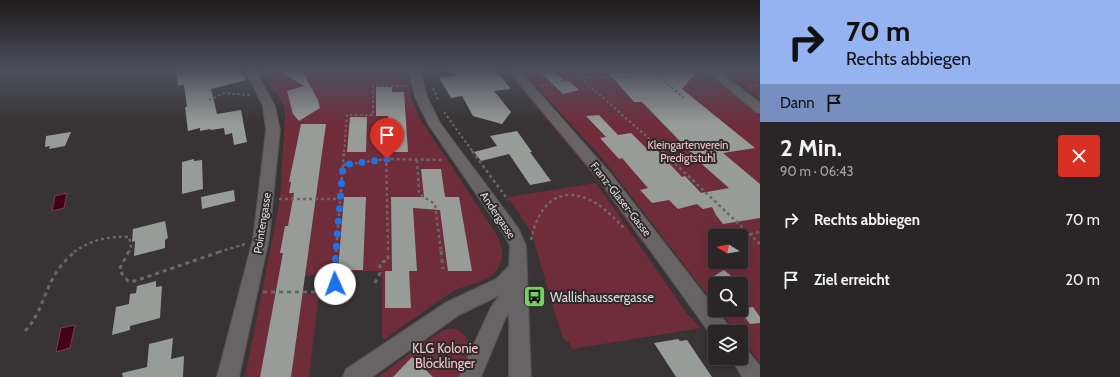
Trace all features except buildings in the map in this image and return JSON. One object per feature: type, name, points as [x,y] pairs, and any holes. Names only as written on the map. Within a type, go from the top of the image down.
[{"type":"street","name":"Pointengasse","points":[[228,377],[261,238],[273,130],[272,110],[261,89]]},
{"type":"street","name":"Andergasse","points":[[419,89],[421,97],[434,124],[512,233],[518,246],[520,377]]},
{"type":"street","name":"Franz-Glaser-Gasse","points":[[529,89],[606,178],[716,325]]},
{"type":"street","points":[[734,89],[760,109]]},
{"type":"street","points":[[354,377],[452,309],[502,285],[518,269]]},
{"type":"street","points":[[470,377],[498,313],[514,291],[518,269]]},
{"type":"street","points":[[746,365],[755,377]]},
{"type":"path","points":[[335,284],[334,275],[347,115],[373,115],[373,89]]},
{"type":"path","points":[[434,89],[451,123],[508,201]]},
{"type":"path","points":[[593,89],[668,155],[760,244]]},
{"type":"path","points":[[673,89],[684,98]]},
{"type":"path","points":[[209,100],[224,93],[241,93],[254,96],[263,93]]},
{"type":"path","points":[[375,283],[380,273],[380,262],[388,261],[385,118]]},
{"type":"path","points":[[343,165],[387,159],[444,160]]},
{"type":"path","points":[[417,160],[419,194],[435,204],[443,269]]},
{"type":"path","points":[[528,239],[530,245],[540,211],[553,199],[568,195],[588,199],[601,206],[629,232]]},
{"type":"path","points":[[280,199],[340,199]]},
{"type":"path","points":[[749,234],[760,232]]},
{"type":"path","points":[[25,331],[31,326],[41,310],[60,266],[71,254],[86,244],[117,235],[129,236],[132,243],[129,254],[119,270],[128,281],[136,281],[152,274],[261,238]]},
{"type":"path","points":[[262,292],[335,292]]},
{"type":"green space","points":[[272,89],[409,89],[411,98],[421,120],[496,234],[502,252],[501,262],[492,275],[486,279],[452,292],[384,340],[382,337],[382,271],[317,271],[316,275],[304,276],[302,294],[319,293],[309,377],[245,377],[280,200],[285,116],[284,106],[276,92],[274,92]]},
{"type":"green space","points":[[521,89],[523,89],[602,182],[645,242],[642,243],[600,183]]},
{"type":"green space","name":"Kleingartenverein Predigtstuhl","points":[[538,89],[726,89],[760,116],[760,363],[748,347],[748,325],[731,325],[724,317],[748,317],[748,277],[708,277],[708,296],[602,158]]},
{"type":"green space","points":[[746,89],[760,89],[760,99]]},
{"type":"green space","points":[[596,183],[688,315],[701,328],[572,349],[569,342],[563,339],[531,232],[508,197]]},
{"type":"green space","name":"KLG Kolonie Blöcklinger","points":[[454,328],[462,332],[469,343],[466,363],[459,377],[378,377],[428,340],[444,330]]},
{"type":"shaded area","points":[[67,193],[64,208],[52,211],[55,196]]},
{"type":"shaded area","points":[[75,325],[70,348],[56,352],[61,328]]},
{"type":"place","name":"Wallishaussergasse","points":[[534,297]]},
{"type":"route","points":[[335,284],[334,275],[343,165],[387,159]]}]
